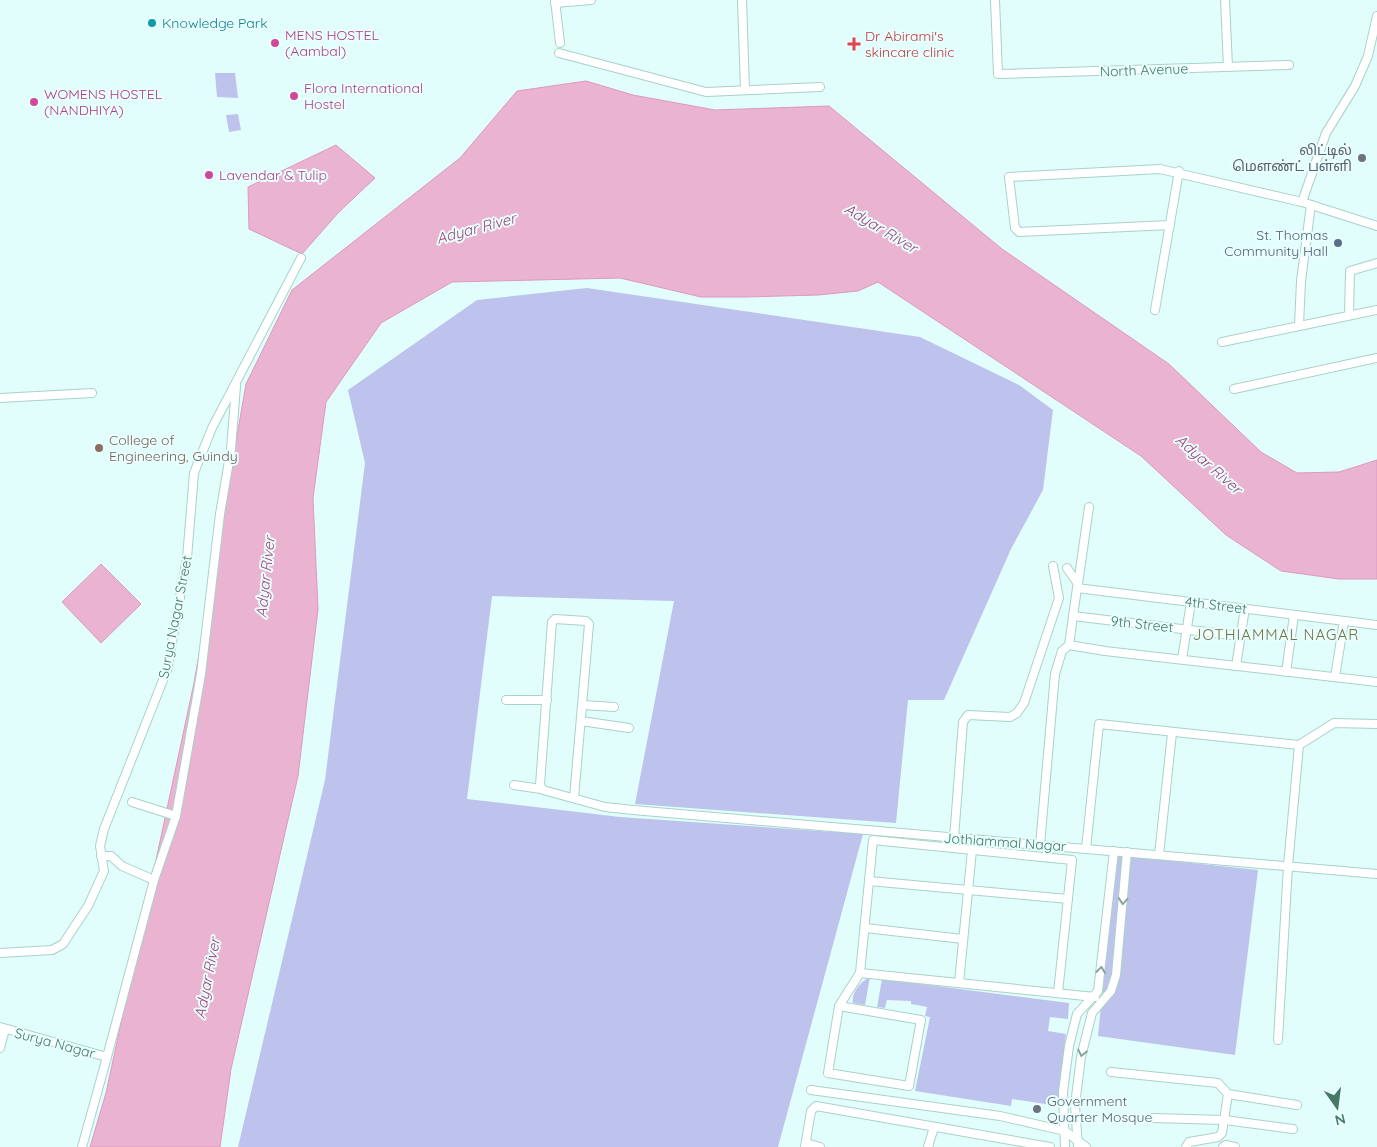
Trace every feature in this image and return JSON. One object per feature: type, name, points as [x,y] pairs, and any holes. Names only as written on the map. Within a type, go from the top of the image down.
[{"type":"street","points":[[560,43],[555,2],[592,0]]},
{"type":"street","points":[[742,0],[745,90]]},
{"type":"street","name":"North Avenue","points":[[995,0],[998,74],[1289,66]]},
{"type":"street","points":[[1225,0],[1228,67]]},
{"type":"street","points":[[1302,202],[1326,133],[1355,86],[1368,56],[1377,16]]},
{"type":"street","points":[[560,54],[706,92],[820,87]]},
{"type":"street","points":[[1170,225],[1019,232],[1014,224],[1010,177],[1160,168],[1179,171],[1302,202],[1377,226]]},
{"type":"street","points":[[1155,310],[1179,171]]},
{"type":"street","points":[[1298,325],[1301,281],[1311,205]]},
{"type":"street","name":"Surya Nagar Street","points":[[0,953],[52,950],[63,944],[88,906],[104,871],[100,846],[104,829],[167,670],[187,558],[194,473],[212,428],[301,258]]},
{"type":"street","points":[[1349,315],[1350,271],[1377,263]]},
{"type":"street","points":[[1222,342],[1377,310]]},
{"type":"street","points":[[1234,389],[1377,358]]},
{"type":"street","points":[[107,1057],[154,880],[176,816],[201,674],[220,514],[232,449],[236,382]]},
{"type":"street","points":[[0,398],[92,392]]},
{"type":"street","points":[[1040,845],[1055,674],[1062,651],[1069,645],[1089,507]]},
{"type":"street","points":[[954,838],[963,722],[968,715],[1010,717],[1017,713],[1024,703],[1059,598],[1053,566]]},
{"type":"street","points":[[1068,568],[1078,586]]},
{"type":"street","name":"4th Street","points":[[1078,586],[1377,625]]},
{"type":"street","points":[[1182,660],[1191,602]]},
{"type":"street","points":[[1236,666],[1245,608]]},
{"type":"street","points":[[1286,672],[1294,615]]},
{"type":"street","name":"9th Street","points":[[1073,616],[1187,628],[1240,636]]},
{"type":"street","points":[[541,789],[552,621],[555,619],[586,621],[589,626],[574,798]]},
{"type":"street","points":[[1335,677],[1344,621]]},
{"type":"street","points":[[1069,645],[1377,682]]},
{"type":"street","points":[[506,700],[547,700]]},
{"type":"street","points":[[583,704],[614,707]]},
{"type":"street","points":[[581,722],[629,728]]},
{"type":"street","points":[[1086,849],[1098,724],[1299,746],[1334,723],[1377,724]]},
{"type":"street","points":[[1159,854],[1172,733]]},
{"type":"street","points":[[1278,1040],[1288,866],[1299,746]]},
{"type":"street","name":"Jothiammal Nagar","points":[[514,785],[541,789],[605,807],[633,810],[1377,874]]},
{"type":"street","points":[[132,802],[176,816]]},
{"type":"street","points":[[839,1006],[920,1020],[909,1086],[828,1073],[839,1006],[860,973],[873,840],[1072,860],[1058,993]]},
{"type":"street","points":[[959,983],[972,850]]},
{"type":"street","points":[[1065,1147],[1063,1092],[1069,1046],[1080,1009],[1095,997],[1100,982],[1114,851]]},
{"type":"street","points":[[1078,1144],[1077,1079],[1092,1013],[1111,991],[1116,975],[1127,852]]},
{"type":"street","points":[[101,856],[110,856],[122,866],[154,880]]},
{"type":"street","points":[[869,881],[1068,899]]},
{"type":"street","points":[[865,928],[963,938]]},
{"type":"street","points":[[860,973],[1095,997]]},
{"type":"street","points":[[1080,1009],[1092,1013]]},
{"type":"street","points":[[0,1048],[3,1028]]},
{"type":"street","name":"Surya Nagar","points":[[3,1028],[107,1057],[82,1147]]},
{"type":"street","points":[[1111,1072],[1218,1083],[1228,1094],[1297,1105]]},
{"type":"street","points":[[811,1090],[1000,1116],[1065,1131],[1078,1144],[1086,1147]]},
{"type":"street","points":[[1186,1147],[1189,1142],[1218,1137],[1222,1133],[1228,1094]]},
{"type":"street","points":[[820,1147],[805,1145],[811,1111],[816,1106],[1050,1147]]},
{"type":"street","points":[[1152,1118],[1225,1120],[1293,1129]]},
{"type":"street","points":[[928,1147],[934,1127]]},
{"type":"street","points":[[1223,1147],[1226,1145],[1234,1147]]},
{"type":"shaded area","points":[[215,73],[235,73],[238,98],[217,97]]},
{"type":"shaded area","points":[[238,114],[241,130],[229,132],[226,115]]},
{"type":"shaded area","points":[[587,288],[920,337],[1019,385],[1053,410],[1043,490],[1011,549],[944,700],[908,700],[896,823],[635,804],[674,601],[492,596],[467,799],[620,817],[863,834],[778,1147],[238,1147],[325,780],[365,463],[348,390],[477,300]]},
{"type":"shaded area","points":[[1116,855],[1258,870],[1235,1055],[1098,1036]]},
{"type":"shaded area","points":[[870,977],[865,1005],[853,1003],[857,988]]},
{"type":"shaded area","points":[[882,979],[1069,1003],[1068,1019],[1050,1017],[1048,1031],[1066,1034],[1058,1106],[1012,1099],[1011,1106],[915,1091],[930,1017],[925,1016],[927,1007],[911,1004],[911,1001],[887,1000],[885,1008],[877,1007]]},
{"type":"water","name":"Adyar River","points":[[586,81],[633,95],[715,110],[829,106],[1002,249],[1169,364],[1261,452],[1297,473],[1339,472],[1377,460],[1377,579],[1339,579],[1281,571],[1226,535],[1141,456],[878,282],[858,291],[818,295],[701,297],[620,278],[452,282],[381,323],[326,402],[313,498],[318,609],[298,776],[231,1069],[220,1147],[90,1147],[106,1093],[194,683],[246,384],[292,290],[460,158],[517,91]]},
{"type":"water","points":[[336,145],[375,178],[338,213],[302,254],[249,229],[248,187]]},
{"type":"water","points":[[101,564],[141,604],[101,643],[62,602]]},
{"type":"place","name":"Knowledge Park","points":[[152,23]]},
{"type":"place","name":"MENS HOSTEL (Aambal)","points":[[275,43]]},
{"type":"place","name":"Dr Abirami's skincare clinic","points":[[854,44]]},
{"type":"place","name":"Flora International Hostel","points":[[294,96]]},
{"type":"place","name":"WOMENS HOSTEL (NANDHIYA)","points":[[34,102]]},
{"type":"place","name":"லிட்டில் மௌண்ட் பள்ளி","points":[[1362,158]]},
{"type":"place","name":"Lavendar & Tulip","points":[[209,175]]},
{"type":"place","name":"St. Thomas Community Hall","points":[[1338,243]]},
{"type":"place","name":"College of Engineering, Guindy","points":[[99,448]]},
{"type":"place","name":"Government Quarter Mosque","points":[[1037,1109]]},
{"type":"district","name":"JOTHIAMMAL NAGAR","points":[[1276,634]]}]
